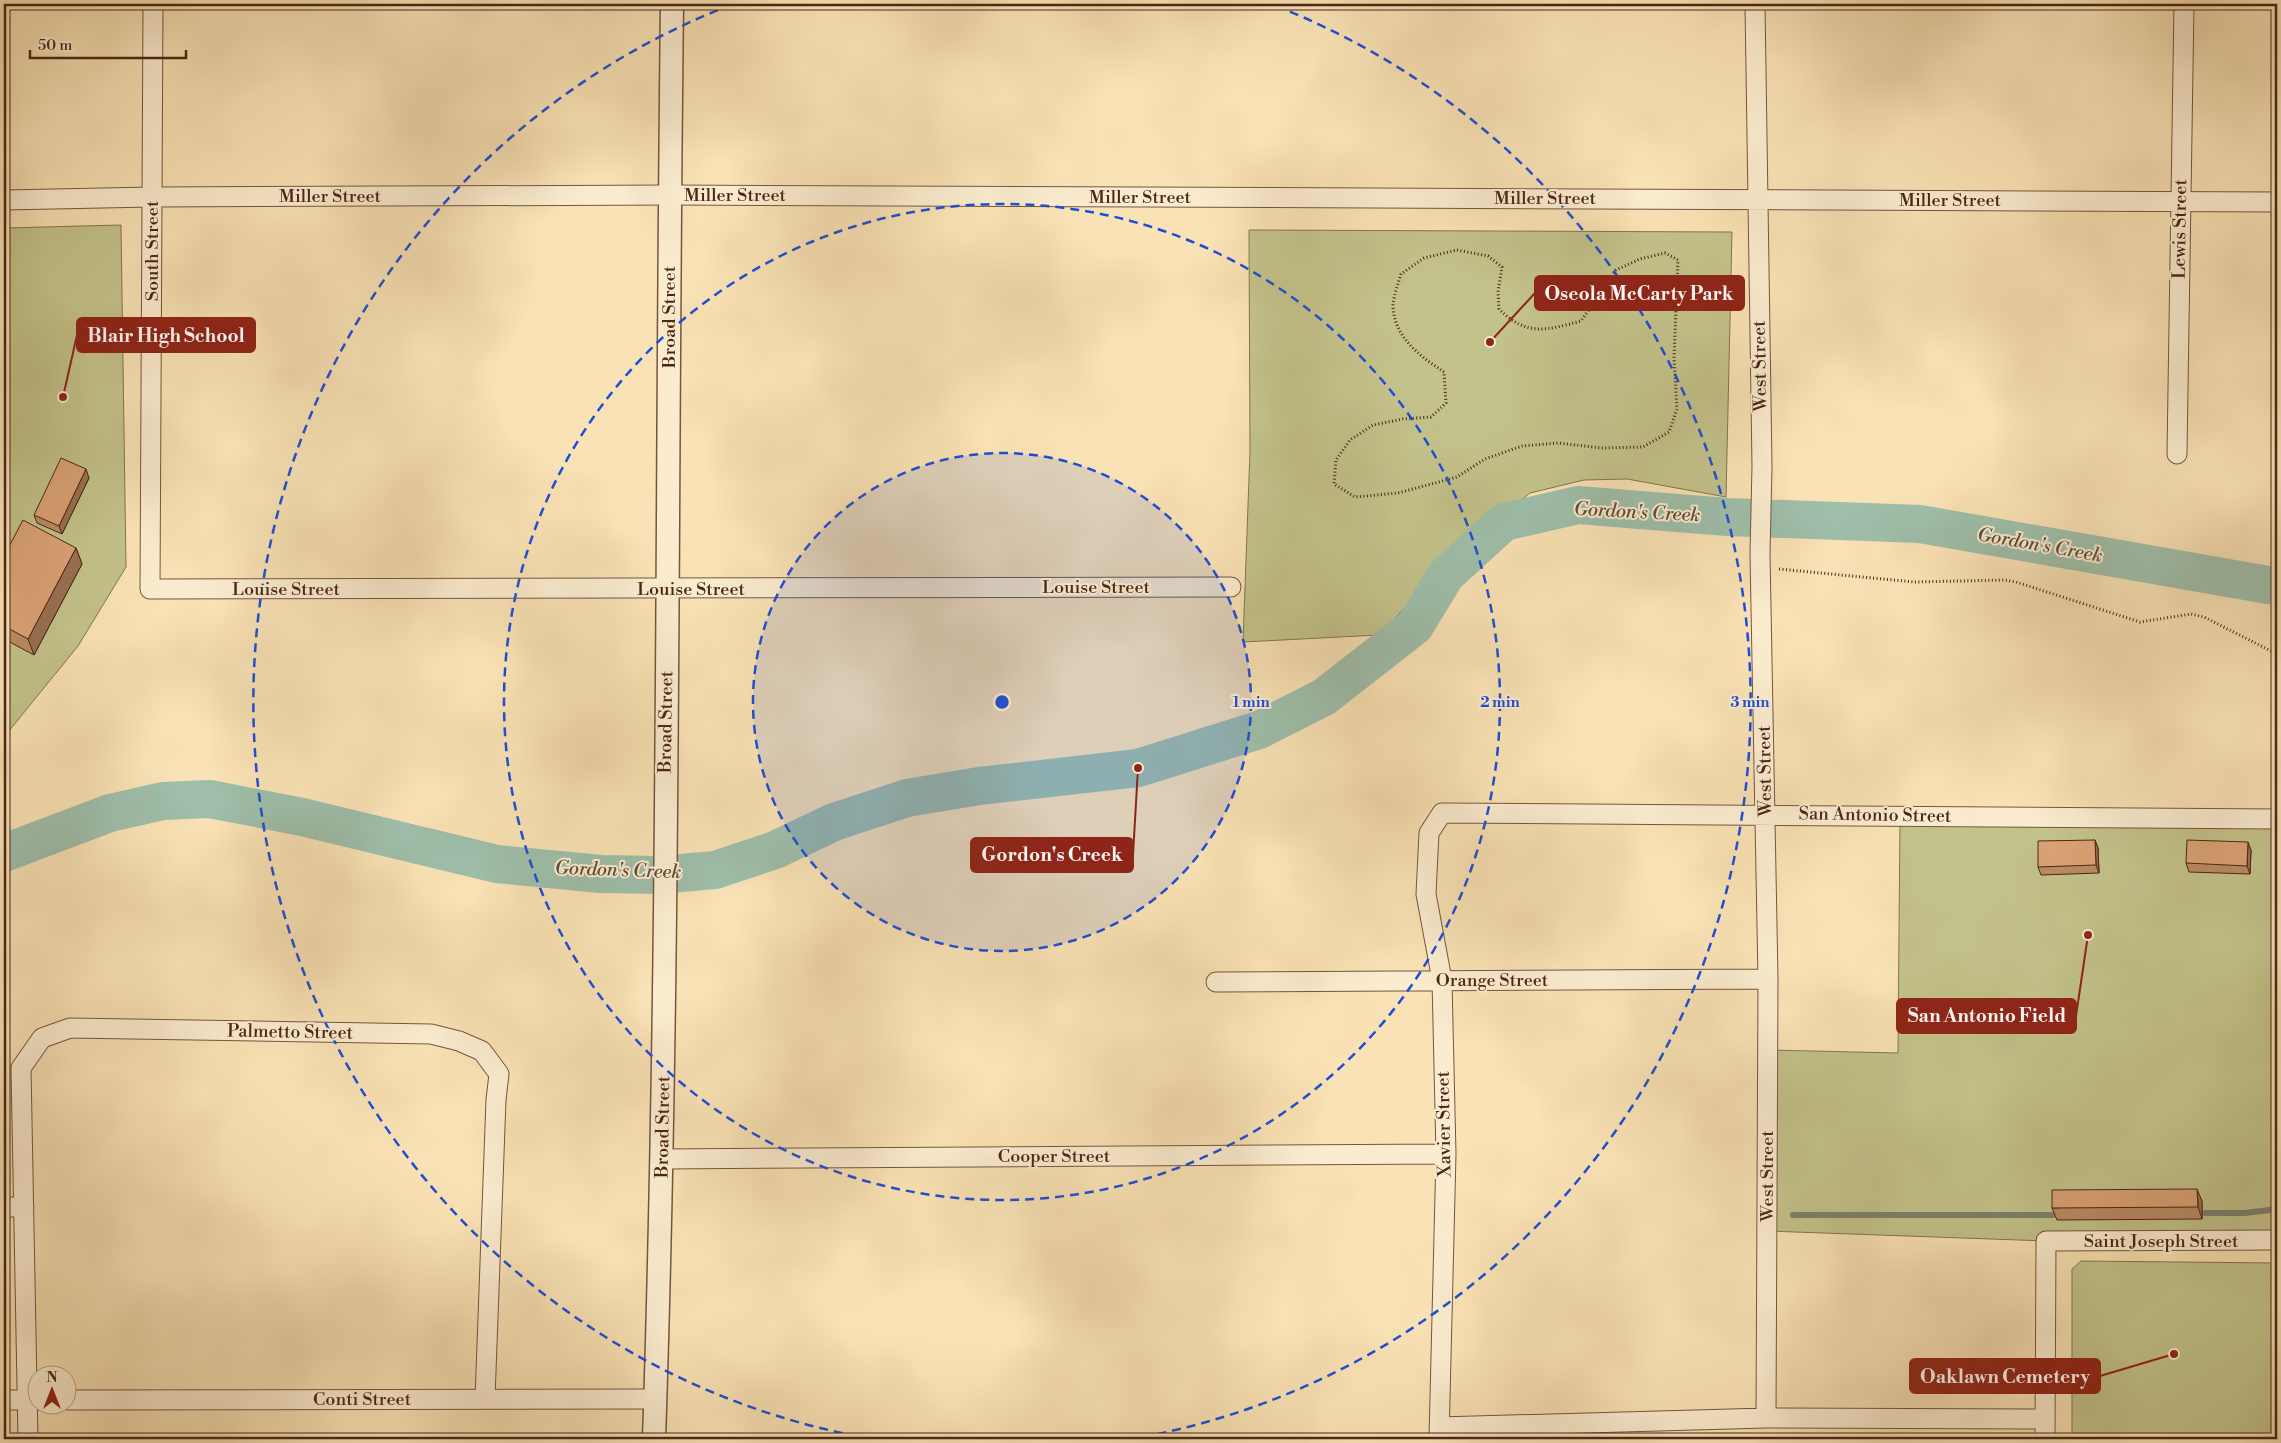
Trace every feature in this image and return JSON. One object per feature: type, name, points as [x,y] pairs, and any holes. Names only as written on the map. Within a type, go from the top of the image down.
[{"type":"street","name":"South Street","points":[[150,589],[153,4]]},
{"type":"street","name":"Broad Street","points":[[654,1439],[662,1159],[666,922],[665,824],[672,4]]},
{"type":"street","name":"West Street","points":[[1755,4],[1768,979],[1766,1418]]},
{"type":"street","name":"Lewis Street","points":[[2177,454],[2184,4]]},
{"type":"street","name":"Miller Street","points":[[4,200],[152,197],[670,195],[2277,202]]},
{"type":"street","name":"Louise Street","points":[[150,589],[1231,587]]},
{"type":"street","name":"San Antonio Street","points":[[1442,813],[2277,819]]},
{"type":"street","name":"Xavier Street","points":[[1439,1433],[1446,1154],[1442,980],[1426,894],[1429,833],[1442,813]]},
{"type":"street","name":"Orange Street","points":[[1216,982],[1768,979]]},
{"type":"street","name":"Palmetto Street","points":[[24,1207],[21,1068],[42,1038],[70,1028],[431,1034],[459,1041],[482,1051],[499,1074],[496,1100],[485,1399]]},
{"type":"street","name":"Cooper Street","points":[[662,1159],[1446,1154]]},
{"type":"street","points":[[4,1206],[24,1207],[31,1366]]},
{"type":"street","name":"Saint Joseph Street","points":[[2045,1419],[2046,1241],[2277,1240]]},
{"type":"street","name":"Conti Street","points":[[78,1400],[656,1399]]},
{"type":"street","points":[[4,1400],[28,1400]]},
{"type":"street","points":[[28,1439],[31,1416]]},
{"type":"street","points":[[1439,1433],[1766,1418],[2045,1419],[2045,1439]]},
{"type":"path","points":[[1457,250],[1488,256],[1502,267],[1498,292],[1499,310],[1510,320],[1524,328],[1548,330],[1581,320],[1616,270],[1640,259],[1665,252],[1678,260],[1674,358],[1677,409],[1669,432],[1643,447],[1602,448],[1558,443],[1522,446],[1485,459],[1457,477],[1398,492],[1355,497],[1334,484],[1336,460],[1350,440],[1373,425],[1404,419],[1431,417],[1446,403],[1444,372],[1422,358],[1399,332],[1393,304],[1400,274],[1424,258],[1457,250]]},
{"type":"path","points":[[1761,561],[1914,582],[2005,580],[2140,622],[2190,614],[2204,616],[2277,654]]},
{"type":"shaded area","points":[[121,225],[126,567],[78,646],[4,737],[4,228]]},
{"type":"shaded area","points":[[1249,230],[1732,232],[1726,497],[1627,479],[1584,480],[1530,493],[1509,510],[1485,523],[1456,543],[1430,574],[1417,595],[1379,635],[1243,642],[1250,451]]},
{"type":"shaded area","points":[[1900,816],[2277,819],[2277,1240],[2046,1241],[1767,1231],[1768,1050],[1898,1053]]},
{"type":"shaded area","points":[[2081,1261],[2277,1263],[2277,1439],[2072,1439],[2072,1269]]},
{"type":"building","points":[[61,458],[86,469],[59,526],[34,515]]},
{"type":"building","points":[[23,520],[76,548],[28,639],[4,626],[4,556]]},
{"type":"building","points":[[2095,840],[2096,865],[2038,867],[2038,841]]},
{"type":"building","points":[[2187,840],[2248,842],[2247,866],[2186,863]]},
{"type":"building","points":[[2197,1189],[2198,1207],[2052,1208],[2052,1190]]},
{"type":"waterway","name":"Gordon's Creek","points":[[4,853],[110,813],[163,801],[210,799],[302,817],[497,864],[601,874],[658,875],[715,870],[775,850],[834,822],[907,798],[979,786],[1138,768],[1259,730],[1324,697],[1415,626],[1446,575],[1504,522],[1578,505],[1727,517],[1920,524],[2268,585],[2277,585]]},
{"type":"waterway","points":[[2205,1213],[2245,1213],[2277,1209]]},
{"type":"waterway","points":[[1793,1215],[2053,1215]]},
{"type":"place","name":"Oseola McCarty Park","points":[[1490,342]]},
{"type":"place","name":"Blair High School","points":[[63,397]]},
{"type":"place","name":"Gordon's Creek","points":[[1138,768]]},
{"type":"place","name":"San Antonio Field","points":[[2088,935]]},
{"type":"place","name":"Oaklawn Cemetery","points":[[2174,1354]]}]
